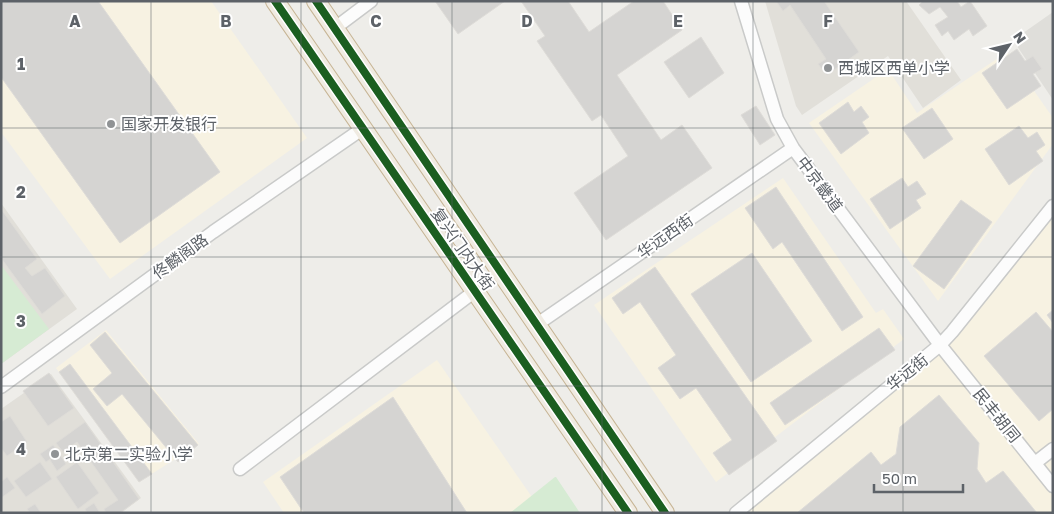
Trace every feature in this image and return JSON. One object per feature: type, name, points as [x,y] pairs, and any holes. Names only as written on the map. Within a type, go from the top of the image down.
[{"type":"highway","name":"复兴门内大街","points":[[275,1],[628,513]]},
{"type":"highway","name":"复兴门内大街","points":[[316,1],[665,513]]},
{"type":"street","points":[[335,28],[371,1]]},
{"type":"street","name":"中京畿道","points":[[740,1],[776,119],[793,148],[940,345]]},
{"type":"street","name":"佟麟阁路","points":[[1,387],[213,232],[362,129]]},
{"type":"street","name":"华远西街","points":[[536,325],[793,148]]},
{"type":"street","name":"华远街","points":[[736,513],[940,345],[1053,206]]},
{"type":"street","points":[[240,469],[475,291]]},
{"type":"street","name":"民丰胡同","points":[[940,345],[1053,486]]},
{"type":"street","points":[[1035,462],[1053,449]]},
{"type":"shaded area","points":[[1,1],[211,1],[307,138],[110,279],[1,132]]},
{"type":"shaded area","name":"西城区西单小学","points":[[765,1],[906,1],[961,80],[923,108],[888,56],[802,115],[796,106]]},
{"type":"shaded area","points":[[1053,12],[1053,100],[1013,40]]},
{"type":"shaded area","points":[[1007,52],[1053,118],[1053,144],[938,301],[809,123],[888,69],[917,113]]},
{"type":"shaded area","points":[[783,178],[876,313],[883,309],[904,339],[716,482],[594,305]]},
{"type":"shaded area","points":[[1,203],[77,309],[1,364]]},
{"type":"shaded area","points":[[1053,206],[1053,513],[733,513],[928,355]]},
{"type":"shaded area","points":[[106,330],[199,444],[139,482],[56,368]]},
{"type":"shaded area","points":[[437,360],[543,513],[284,513],[263,482]]},
{"type":"shaded area","name":"北京第二实验小学","points":[[51,374],[141,498],[121,513],[1,513],[1,409]]},
{"type":"green space","points":[[1,265],[49,329],[1,364]]},
{"type":"green space","points":[[555,477],[580,513],[510,513]]},
{"type":"building","name":"国家开发银行","points":[[1,1],[98,1],[220,172],[120,243],[1,77]]},
{"type":"building","points":[[435,1],[505,1],[458,34]]},
{"type":"building","points":[[521,1],[568,1],[589,32],[634,1],[663,1],[682,30],[617,75],[661,140],[682,125],[712,168],[606,240],[574,193],[628,156],[601,115],[592,121],[537,41],[545,36]]},
{"type":"building","points":[[776,1],[824,1],[859,52],[827,75],[818,64],[826,59],[790,5],[783,11]]},
{"type":"building","points":[[923,1],[957,1],[961,7],[970,1],[987,26],[973,36],[969,29],[954,40],[948,31],[942,36],[935,25],[948,17],[940,7],[929,14],[919,5]]},
{"type":"building","points":[[701,37],[724,73],[689,98],[664,62]]},
{"type":"building","points":[[1017,49],[1025,61],[1033,56],[1042,69],[1033,74],[1041,86],[1007,109],[982,73]]},
{"type":"building","points":[[848,102],[854,112],[861,106],[869,117],[862,122],[869,133],[841,154],[819,123]]},
{"type":"building","points":[[756,106],[775,135],[760,145],[741,115]]},
{"type":"building","points":[[932,108],[953,139],[924,159],[902,128]]},
{"type":"building","points":[[1019,126],[1028,138],[1037,132],[1045,145],[1036,151],[1043,161],[1009,185],[985,149]]},
{"type":"building","points":[[902,178],[908,187],[917,181],[926,194],[916,200],[921,208],[890,229],[870,199]]},
{"type":"building","points":[[776,187],[863,317],[842,331],[782,242],[773,249],[745,208]]},
{"type":"building","points":[[961,200],[992,222],[944,289],[913,266]]},
{"type":"building","points":[[1,209],[37,259],[25,268],[32,276],[45,268],[65,296],[42,314],[1,258]]},
{"type":"building","points":[[752,253],[812,341],[751,382],[691,294]]},
{"type":"building","points":[[655,267],[777,441],[729,475],[713,453],[732,440],[696,388],[680,399],[658,368],[676,355],[640,302],[623,314],[612,298]]},
{"type":"building","points":[[1053,310],[1053,323],[1047,315]]},
{"type":"building","points":[[1036,312],[1053,332],[1053,409],[1039,421],[984,356]]},
{"type":"building","points":[[879,328],[895,350],[785,425],[770,403]]},
{"type":"building","points":[[105,332],[198,445],[178,462],[122,394],[107,406],[93,389],[112,373],[90,345]]},
{"type":"building","points":[[70,364],[152,474],[139,482],[59,372]]},
{"type":"building","points":[[49,373],[74,408],[48,426],[23,391]]},
{"type":"building","points":[[939,395],[979,443],[977,469],[986,483],[1003,471],[1037,513],[797,513],[871,452],[881,465],[896,454],[900,427]]},
{"type":"building","points":[[393,397],[467,513],[304,513],[280,477]]},
{"type":"building","points":[[10,416],[27,442],[7,456],[1,448],[1,422]]},
{"type":"building","points":[[85,422],[139,499],[120,513],[106,513],[104,509],[118,500],[77,442],[63,452],[56,443]]},
{"type":"building","points":[[53,445],[59,453],[46,462],[40,454]]},
{"type":"building","points":[[59,453],[66,464],[57,471],[50,460]]},
{"type":"building","points":[[40,462],[52,479],[26,497],[14,481]]},
{"type":"building","points":[[77,462],[99,493],[78,509],[56,477]]},
{"type":"building","points":[[7,477],[15,488],[1,498],[1,482]]},
{"type":"building","points":[[94,503],[100,513],[87,513],[85,509]]},
{"type":"building","points":[[35,504],[41,513],[30,513],[27,509]]},
{"type":"cycle path","points":[[275,1],[628,513]]},
{"type":"cycle path","points":[[316,1],[665,513]]},
{"type":"place","name":"西城区西单小学","points":[[828,68]]},
{"type":"place","name":"国家开发银行","points":[[111,124]]},
{"type":"place","name":"北京第二实验小学","points":[[55,454]]}]
